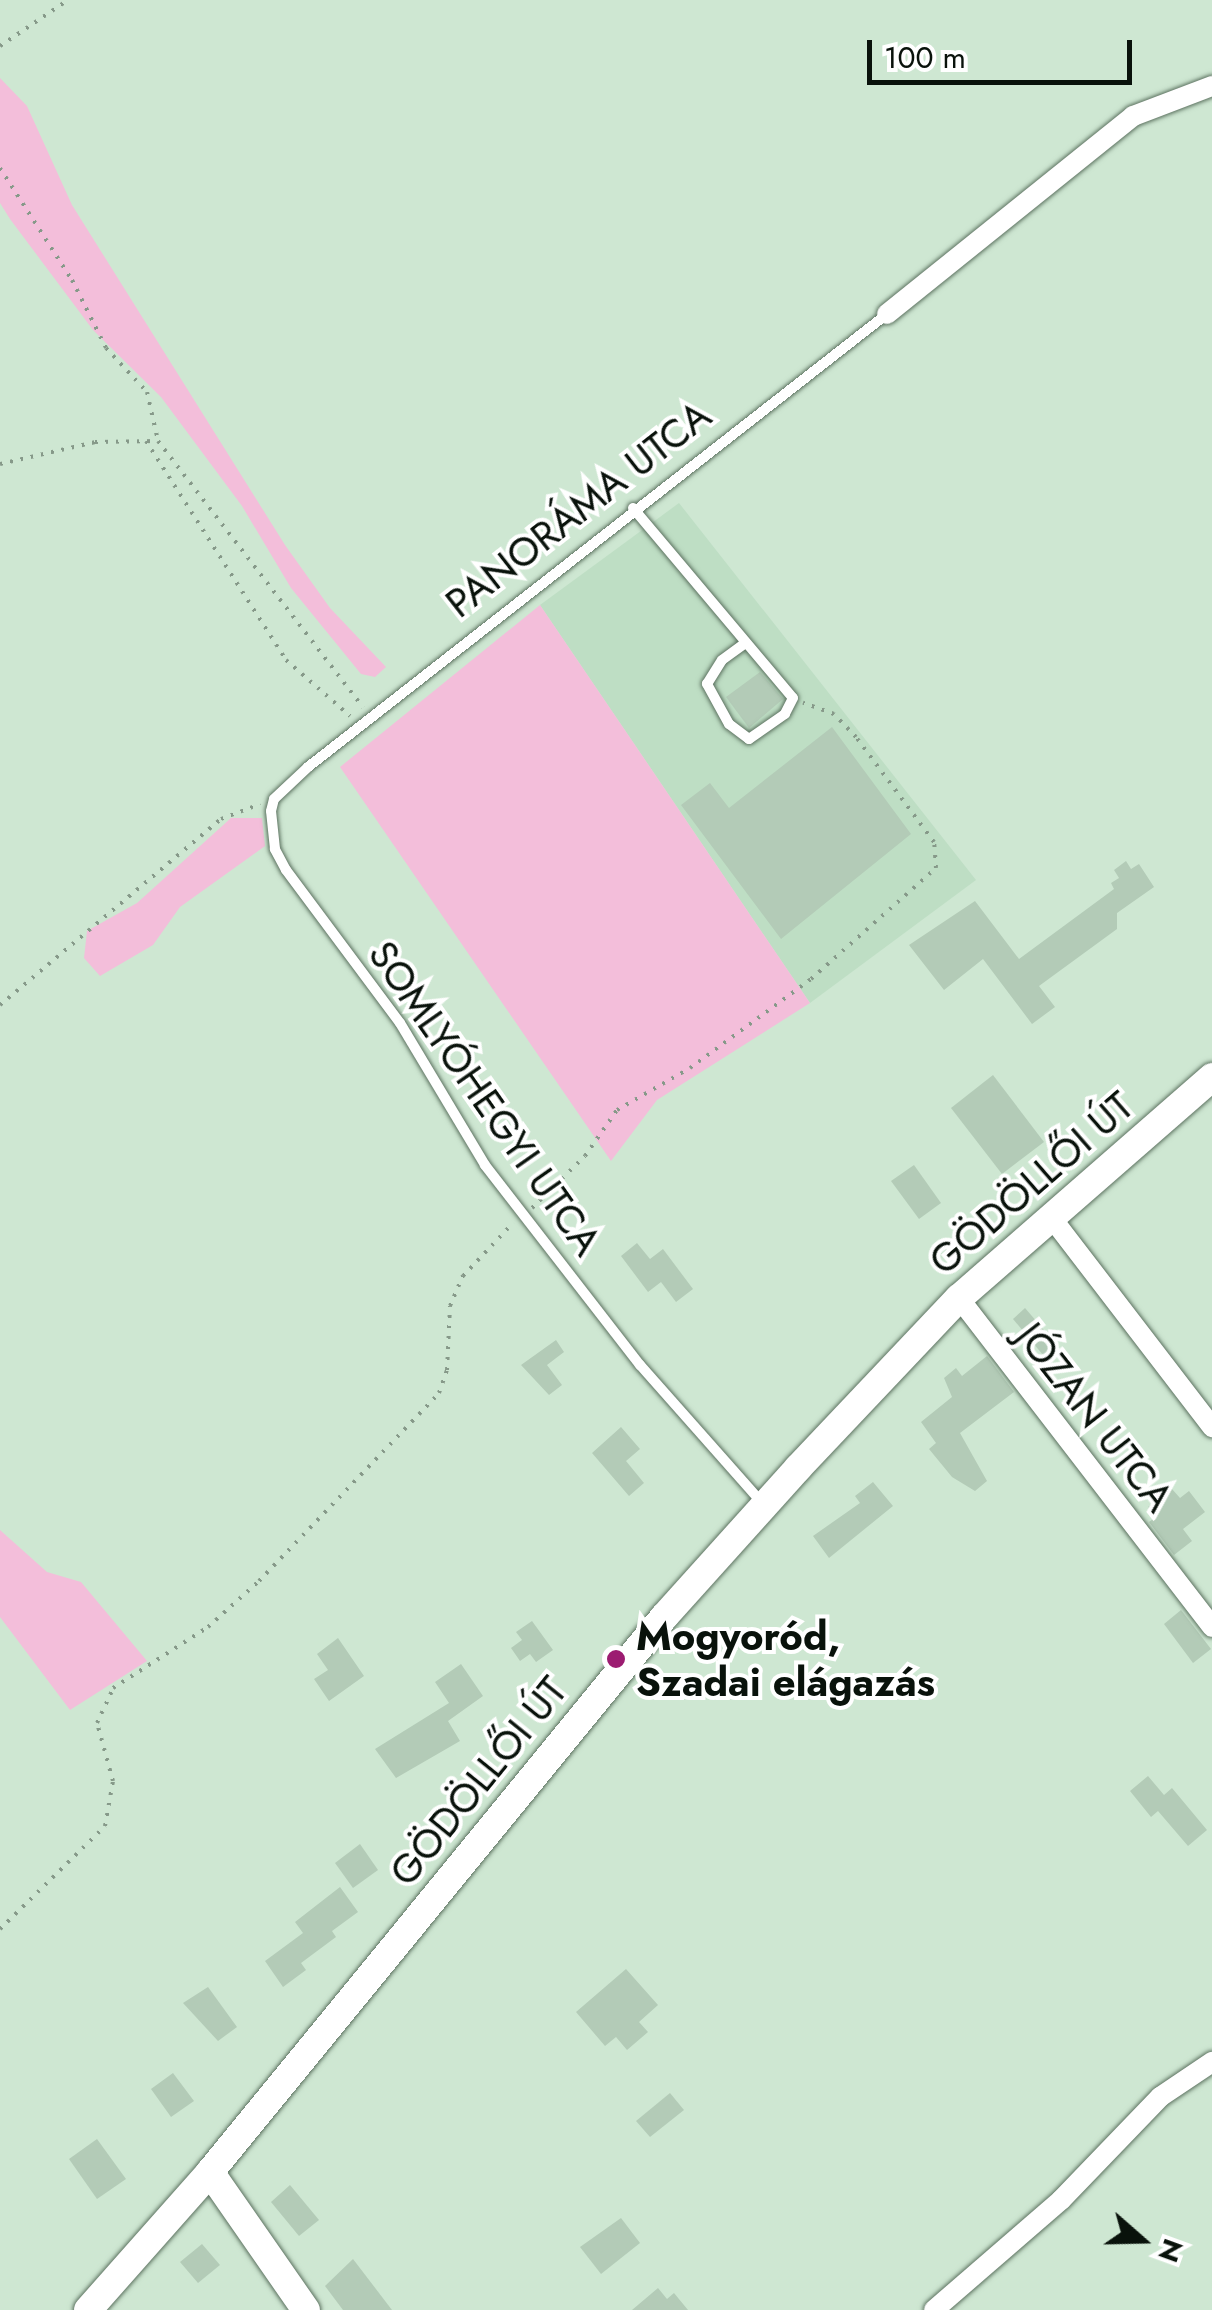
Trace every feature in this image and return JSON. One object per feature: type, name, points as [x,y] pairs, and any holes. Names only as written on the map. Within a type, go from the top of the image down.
[{"type":"main road","name":"GÖDÖLLŐI ÚT","points":[[88,2310],[210,2172],[664,1616],[764,1505],[958,1298],[1212,1077]]},
{"type":"main road","points":[[210,2172],[306,2310]]},
{"type":"street","name":"PANORÁMA UTCA","points":[[886,314],[1133,116],[1212,86]]},
{"type":"street","points":[[1051,1218],[1212,1427]]},
{"type":"street","name":"JÓZAN UTCA","points":[[958,1298],[1212,1627]]},
{"type":"street","points":[[934,2310],[1061,2200],[1160,2097],[1212,2062]]},
{"type":"lane","name":"PANORÁMA UTCA","points":[[274,799],[633,508],[886,314]]},
{"type":"lane","points":[[633,508],[793,702],[770,727],[749,739],[739,736],[707,684],[722,660],[744,644]]},
{"type":"lane","name":"SOMLYÓHEGYI UTCA","points":[[274,799],[271,831],[286,870],[400,1023],[485,1165],[640,1365],[764,1505]]},
{"type":"path","points":[[0,46],[68,0]]},
{"type":"path","points":[[0,168],[72,280],[106,348],[147,392],[158,441],[367,722]]},
{"type":"path","points":[[146,441],[286,660],[367,722]]},
{"type":"path","points":[[0,464],[95,442],[158,441]]},
{"type":"path","points":[[0,1929],[104,1826],[113,1780],[97,1723],[114,1688],[178,1649],[260,1581],[439,1393],[447,1370],[450,1306],[462,1276],[494,1236],[526,1215],[568,1176],[617,1110],[690,1068],[811,979],[936,868],[934,842],[844,722],[793,702]]},
{"type":"path","points":[[0,1005],[222,819],[274,799]]},
{"type":"shaded area","points":[[0,78],[27,106],[72,205],[285,545],[330,608],[386,667],[375,677],[361,674],[291,588],[242,506],[161,397],[93,330],[10,219],[0,203]]},
{"type":"shaded area","points":[[679,503],[976,880],[810,1003],[540,605]]},
{"type":"shaded area","points":[[540,605],[810,1003],[657,1100],[611,1161],[340,767]]},
{"type":"shaded area","points":[[231,818],[262,818],[265,846],[180,907],[153,945],[100,976],[84,958],[87,931],[137,903]]},
{"type":"shaded area","points":[[0,1530],[47,1572],[81,1582],[147,1661],[70,1710],[0,1617]]},
{"type":"building","points":[[760,672],[783,699],[749,728],[726,697]]},
{"type":"building","points":[[832,727],[911,834],[781,939],[681,805],[710,783],[729,808]]},
{"type":"building","points":[[1126,861],[1131,869],[1139,864],[1154,887],[1117,913],[1117,929],[1039,986],[1055,1007],[1032,1024],[983,959],[944,990],[909,945],[975,901],[1019,959],[1114,889],[1111,883],[1119,878],[1114,870]]},
{"type":"building","points":[[993,1075],[1044,1142],[1002,1174],[951,1108]]},
{"type":"building","points":[[914,1165],[941,1203],[919,1219],[891,1181]]},
{"type":"building","points":[[637,1243],[650,1259],[663,1249],[693,1289],[676,1302],[661,1282],[648,1292],[621,1256]]},
{"type":"building","points":[[1025,1308],[1056,1344],[1043,1355],[1013,1319]]},
{"type":"building","points":[[556,1340],[564,1352],[547,1365],[562,1385],[549,1395],[521,1365]]},
{"type":"building","points":[[987,1356],[1014,1392],[960,1433],[987,1481],[975,1491],[952,1477],[929,1449],[936,1443],[921,1422],[952,1397],[944,1378],[956,1368],[962,1376]]},
{"type":"building","points":[[621,1427],[640,1449],[626,1461],[644,1483],[629,1496],[592,1453]]},
{"type":"building","points":[[873,1482],[893,1506],[829,1558],[813,1536],[860,1503],[855,1496]]},
{"type":"building","points":[[1172,1489],[1180,1498],[1189,1491],[1205,1512],[1183,1529],[1192,1541],[1174,1555],[1149,1522],[1156,1517],[1148,1507]]},
{"type":"building","points":[[1181,1610],[1211,1649],[1193,1663],[1164,1624]]},
{"type":"building","points":[[532,1621],[553,1650],[536,1662],[530,1654],[520,1661],[511,1648],[522,1640],[516,1632]]},
{"type":"building","points":[[338,1638],[364,1676],[329,1701],[314,1679],[328,1670],[317,1654]]},
{"type":"building","points":[[461,1664],[483,1696],[448,1721],[460,1741],[396,1778],[375,1749],[449,1703],[435,1682]]},
{"type":"building","points":[[1148,1776],[1164,1795],[1172,1788],[1207,1830],[1188,1846],[1158,1811],[1151,1817],[1130,1791]]},
{"type":"building","points":[[360,1844],[378,1870],[353,1888],[335,1863]]},
{"type":"building","points":[[340,1887],[358,1912],[332,1931],[336,1937],[301,1963],[306,1970],[283,1987],[265,1961],[303,1933],[295,1922]]},
{"type":"building","points":[[626,1969],[658,2005],[639,2022],[648,2032],[627,2050],[616,2037],[605,2046],[576,2012]]},
{"type":"building","points":[[208,1987],[237,2027],[218,2041],[183,2003]]},
{"type":"building","points":[[173,2073],[194,2101],[171,2117],[151,2089]]},
{"type":"building","points":[[670,2093],[684,2110],[650,2137],[636,2121]]},
{"type":"building","points":[[97,2139],[126,2179],[97,2199],[69,2159]]},
{"type":"building","points":[[290,2185],[319,2220],[299,2236],[271,2202]]},
{"type":"building","points":[[621,2218],[640,2243],[601,2274],[580,2247]]},
{"type":"building","points":[[202,2244],[220,2265],[198,2283],[180,2262]]},
{"type":"building","points":[[353,2259],[392,2310],[343,2310],[325,2286]]},
{"type":"building","points":[[658,2288],[667,2299],[674,2293],[688,2310],[632,2310]]},
{"type":"place","name":"Mogyoród, Szadai elágazás","points":[[616,1659]]}]
